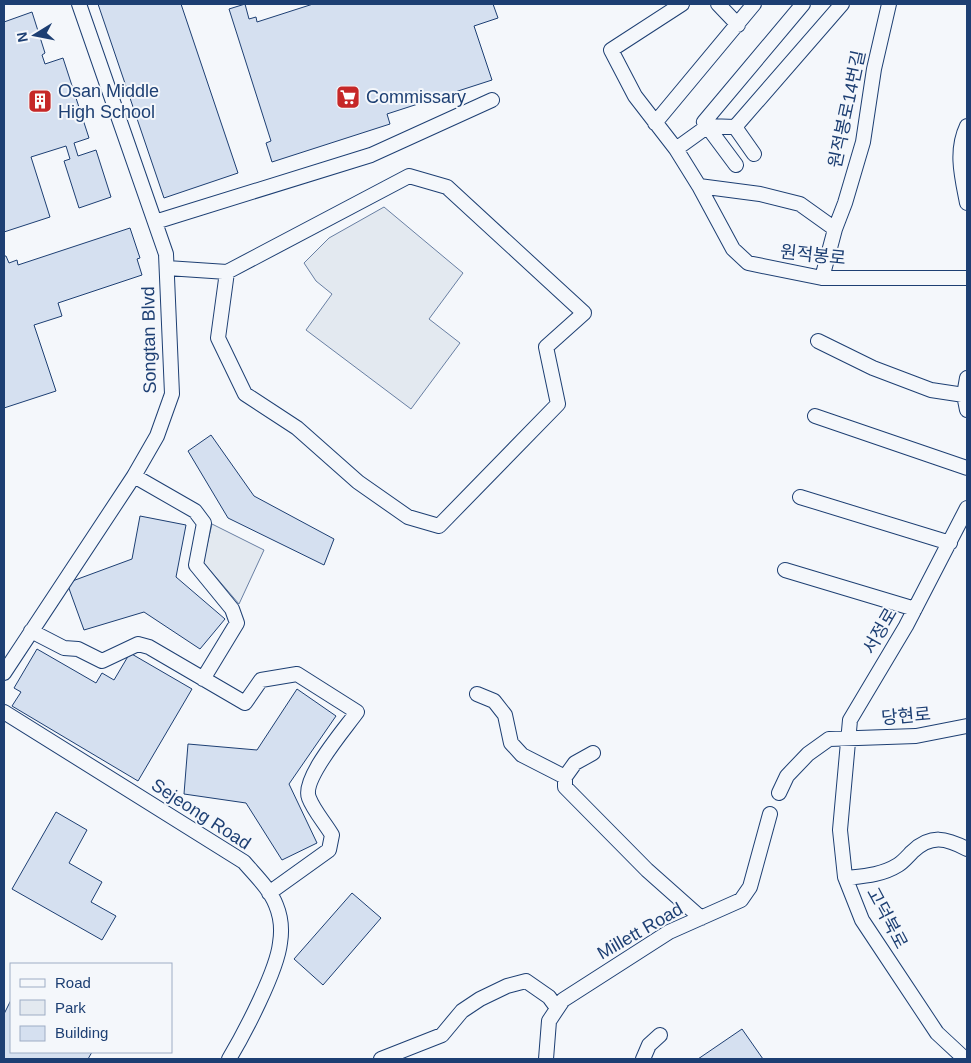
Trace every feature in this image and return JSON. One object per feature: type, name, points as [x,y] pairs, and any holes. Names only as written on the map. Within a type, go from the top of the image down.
[{"type":"street","name":"Songtan Blvd","points":[[4,673],[134,476],[157,436],[172,394],[166,254],[80,4]]},
{"type":"street","name":"원적봉로","points":[[682,4],[611,50],[635,96],[676,149],[699,186],[733,249],[748,263],[822,278],[967,278]]},
{"type":"street","points":[[718,4],[738,25]]},
{"type":"street","points":[[655,123],[754,4]]},
{"type":"street","points":[[736,165],[704,122],[803,4]]},
{"type":"street","points":[[735,127],[842,4]]},
{"type":"street","name":"원적봉로14번길","points":[[822,278],[835,229],[845,203],[863,142],[874,70],[889,4]]},
{"type":"street","points":[[155,222],[372,155],[492,100]]},
{"type":"street","points":[[676,149],[708,126],[735,127]]},
{"type":"street","points":[[967,126],[963,136],[960,165],[967,203]]},
{"type":"street","points":[[735,127],[754,154]]},
{"type":"street","points":[[167,268],[226,272],[410,176],[447,187],[584,313],[546,347],[558,404],[439,526],[408,516],[358,482],[296,428],[245,394],[218,338],[226,272]]},
{"type":"street","name":"원적봉로","points":[[699,186],[760,194],[800,204],[835,229]]},
{"type":"street","points":[[818,341],[873,368],[930,390],[964,394]]},
{"type":"street","points":[[967,378],[964,394],[967,410]]},
{"type":"street","points":[[814,416],[967,468]]},
{"type":"street","points":[[134,476],[194,511],[204,523],[196,565],[232,609],[237,622],[204,678]]},
{"type":"street","points":[[800,497],[950,543]]},
{"type":"street","name":"서정로","points":[[848,740],[850,720],[915,609],[967,508]]},
{"type":"street","points":[[785,570],[915,609]]},
{"type":"street","points":[[30,631],[64,648],[78,649],[102,661],[138,644],[149,647],[245,703],[261,680],[297,674],[357,712],[317,768],[309,784],[308,797],[332,835],[329,850],[269,893]]},
{"type":"street","points":[[477,694],[494,701],[505,715],[511,743],[522,756],[565,777]]},
{"type":"street","name":"Sejeong Road","points":[[4,712],[244,862],[269,893],[276,904],[281,924],[280,944],[271,973],[229,1059]]},
{"type":"street","name":"당현로","points":[[848,740],[916,736],[967,726]]},
{"type":"street","points":[[779,793],[787,776],[808,754],[829,739],[848,740]]},
{"type":"street","name":"고덕북로","points":[[848,740],[840,830],[846,878],[862,920],[914,1000],[937,1033],[964,1059]]},
{"type":"street","points":[[592,753],[575,763],[565,777],[565,787],[647,870],[701,918]]},
{"type":"street","name":"Millett Road","points":[[546,1059],[549,1020],[563,1000],[661,937],[741,900],[750,887],[770,814]]},
{"type":"street","points":[[846,878],[872,876],[898,865],[922,843],[937,838],[953,842],[967,849]]},
{"type":"street","points":[[381,1059],[442,1035],[462,1011],[507,986],[526,982],[549,997],[557,1008]]},
{"type":"street","points":[[643,1059],[649,1045],[660,1035]]},
{"type":"green space","points":[[384,207],[463,273],[429,319],[460,343],[411,409],[306,330],[332,294],[316,281],[304,263],[329,238]]},
{"type":"green space","points":[[212,524],[264,550],[239,604],[203,562]]},
{"type":"building","points":[[98,4],[181,4],[238,173],[164,198]]},
{"type":"building","name":"Commissary","points":[[245,4],[249,19],[256,17],[257,22],[313,4],[493,4],[498,18],[474,26],[492,80],[387,114],[390,124],[272,162],[266,143],[271,141],[229,9]]},
{"type":"building","name":"Osan Middle High School","points":[[32,12],[45,53],[42,55],[45,64],[63,58],[89,138],[74,143],[78,156],[96,150],[111,197],[79,208],[64,161],[70,159],[66,146],[31,157],[50,217],[4,232],[4,22]]},
{"type":"building","points":[[130,228],[140,258],[137,259],[142,275],[58,303],[62,316],[34,325],[56,391],[4,408],[4,256],[6,256],[9,263],[17,260],[18,265]]},
{"type":"building","points":[[211,435],[254,496],[334,539],[324,565],[228,518],[188,451]]},
{"type":"building","points":[[140,516],[186,525],[176,577],[225,619],[200,649],[144,612],[84,630],[67,583],[132,559]]},
{"type":"building","points":[[37,649],[96,683],[102,673],[114,680],[130,653],[192,689],[138,781],[12,706],[21,692],[14,688]]},
{"type":"building","points":[[297,689],[336,716],[289,784],[317,843],[282,860],[246,803],[184,794],[188,744],[257,750]]},
{"type":"building","points":[[56,812],[87,830],[69,863],[102,882],[91,902],[116,916],[102,940],[12,889]]},
{"type":"building","points":[[352,893],[381,918],[323,985],[294,959]]},
{"type":"building","points":[[10,1002],[10,1053],[91,1053],[88,1059],[4,1059],[4,1014]]},
{"type":"building","points":[[742,1029],[763,1059],[698,1059]]},
{"type":"place","name":"Commissary","points":[[348,97]]},
{"type":"place","name":"Osan Middle High School","points":[[40,101]]}]
